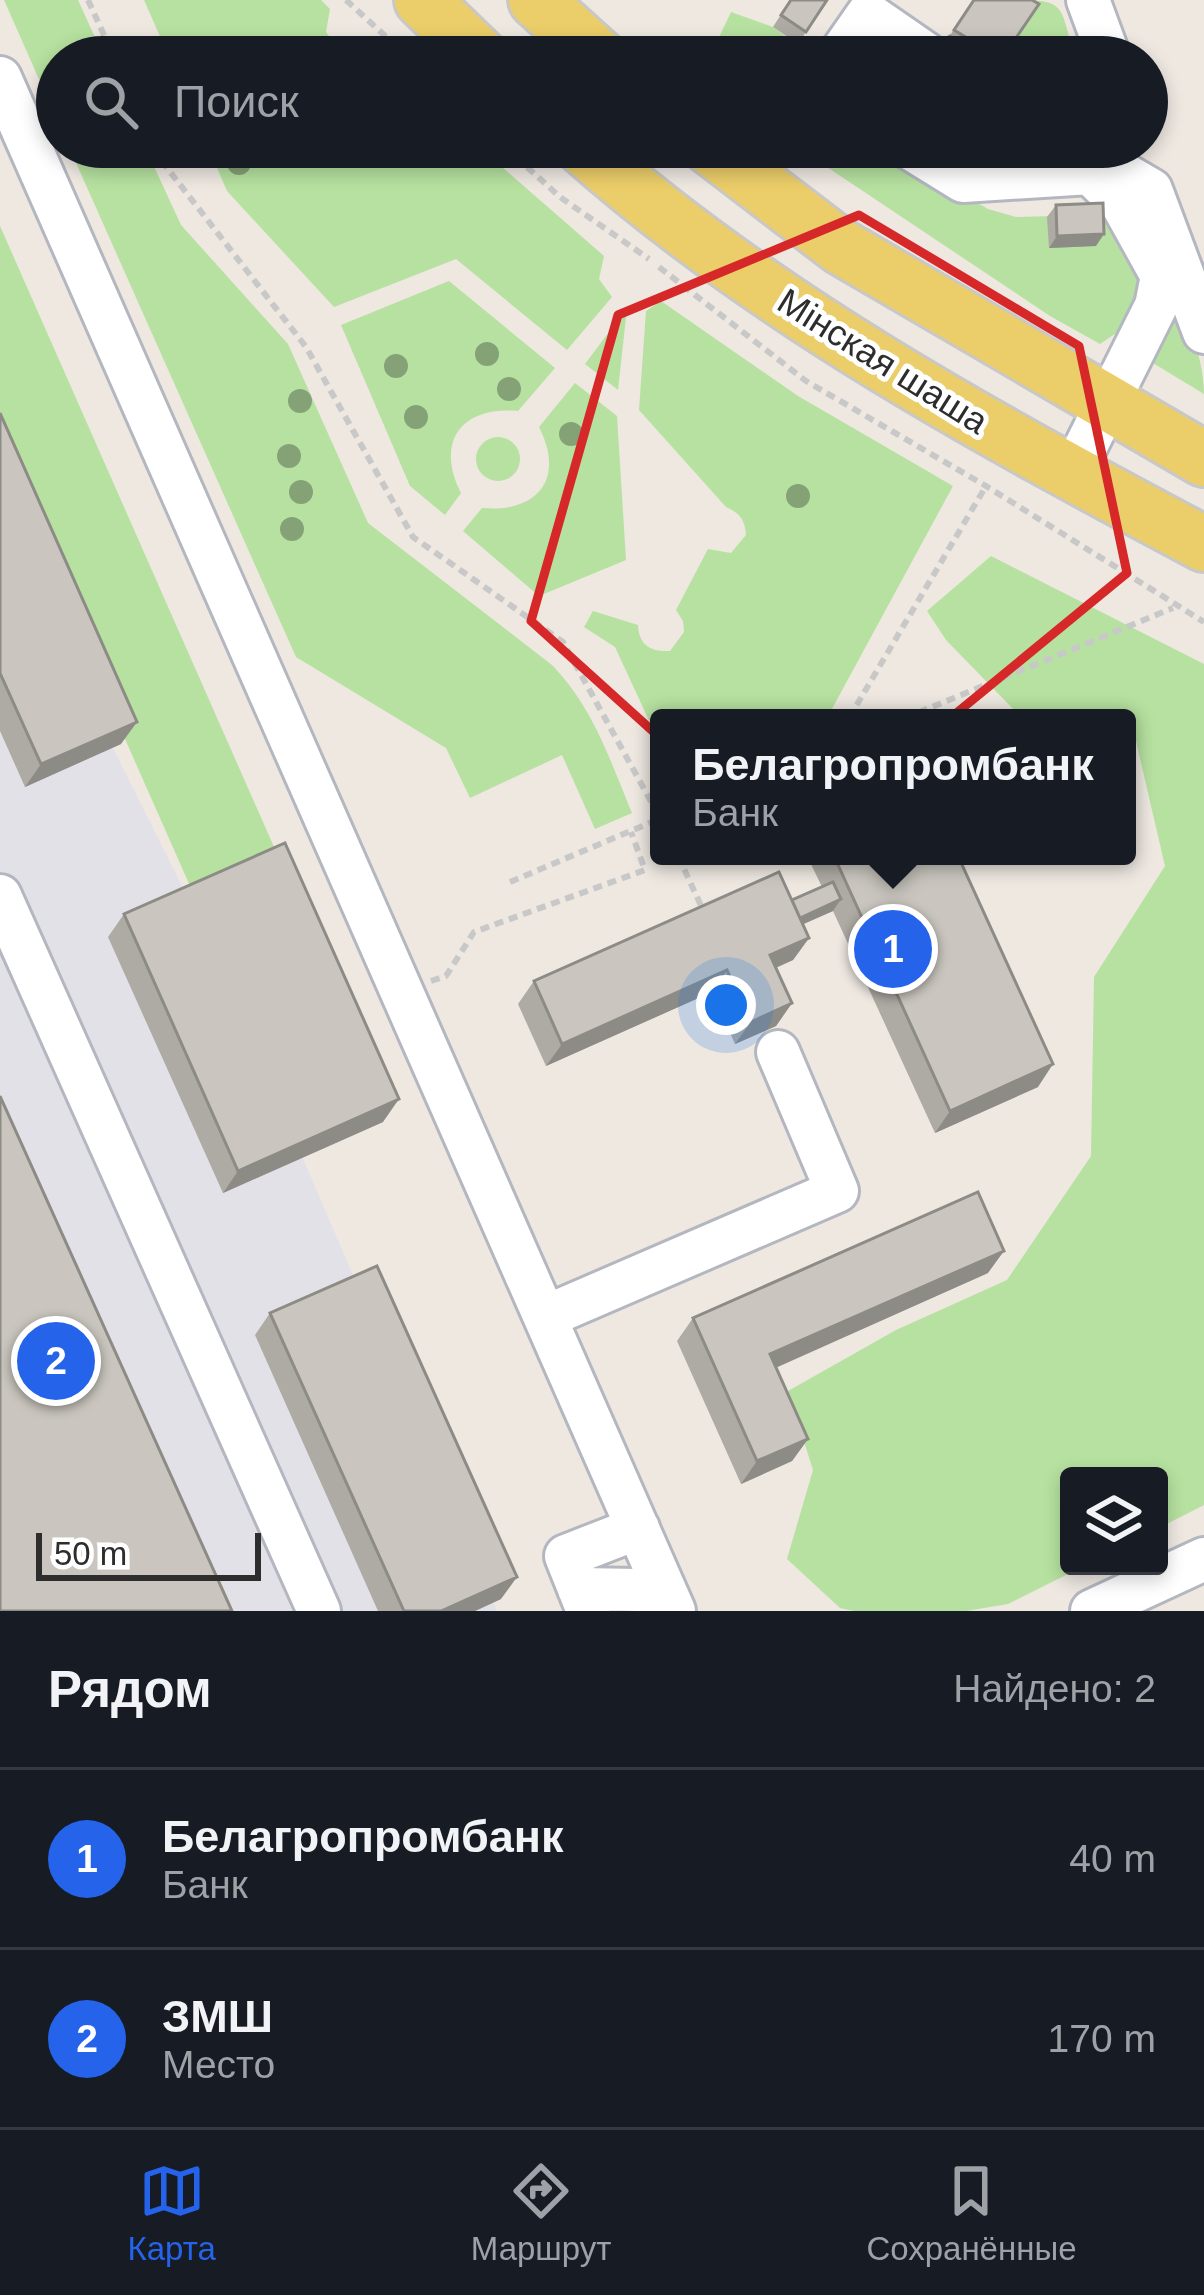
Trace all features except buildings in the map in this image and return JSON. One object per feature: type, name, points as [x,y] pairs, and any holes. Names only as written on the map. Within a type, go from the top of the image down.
[{"type":"main road","points":[[422,0],[459,36]]},
{"type":"main road","points":[[536,0],[576,36]]},
{"type":"main road","name":"Мінская шаша","points":[[607,168],[807,317],[1072,474],[1204,544]]},
{"type":"main road","name":"Мінская шаша","points":[[737,168],[841,248],[1204,459]]},
{"type":"lane","points":[[1088,0],[1101,36]]},
{"type":"lane","points":[[855,36],[879,7],[908,36]]},
{"type":"lane","points":[[0,78],[36,160]]},
{"type":"lane","points":[[40,168],[674,1611]]},
{"type":"lane","points":[[942,168],[963,181],[1090,172],[1122,204],[1162,276],[1156,306],[1072,474]]},
{"type":"lane","points":[[1114,168],[1151,190]]},
{"type":"lane","points":[[1144,168],[1204,332]]},
{"type":"lane","points":[[0,896],[319,1611]]},
{"type":"lane","points":[[544,1316],[837,1191],[778,1052]]},
{"type":"lane","points":[[638,1528],[566,1556],[584,1600],[638,1590],[646,1611]]},
{"type":"lane","points":[[1092,1611],[1204,1558]]},
{"type":"path","points":[[88,0],[105,36]]},
{"type":"path","points":[[346,0],[385,36]]},
{"type":"path","points":[[167,168],[306,347],[413,537],[563,642],[650,801]]},
{"type":"path","points":[[854,709],[986,486]]},
{"type":"path","points":[[927,709],[1175,607]]},
{"type":"path","points":[[510,882],[650,821]]},
{"type":"path","points":[[682,865],[707,919]]},
{"type":"highlighted area","points":[[859,215],[1079,346],[1127,573],[948,720],[751,820],[531,621],[618,315]]},
{"type":"shaded area","points":[[0,501],[104,730],[210,942],[497,1611],[0,1611]]},
{"type":"green space","points":[[4,0],[78,0],[94,36],[36,36],[36,72]]},
{"type":"green space","points":[[144,0],[321,0],[330,9],[329,36],[160,36]]},
{"type":"green space","points":[[1005,0],[1050,3],[1062,14],[1069,36],[1004,36]]},
{"type":"green space","points":[[731,12],[785,36],[720,36]]},
{"type":"green space","points":[[78,168],[155,168],[181,225],[288,344],[368,523],[552,665],[590,717],[632,813],[595,829],[562,755],[470,798],[446,748],[296,657]]},
{"type":"green space","points":[[217,168],[503,168],[604,256],[599,279],[612,297],[567,350],[456,259],[334,307],[227,191]]},
{"type":"green space","points":[[828,168],[918,168],[988,209],[1016,217],[1095,215],[1123,228],[1138,257],[1141,297],[1128,325],[1100,344],[1050,316]]},
{"type":"green space","points":[[0,226],[278,856],[194,895],[0,456]]},
{"type":"green space","points":[[449,281],[555,368],[518,411],[481,415],[458,431],[451,458],[461,493],[445,515],[410,486],[341,325]]},
{"type":"green space","points":[[661,301],[798,396],[953,486],[832,709],[650,709],[650,723],[615,647],[584,627],[593,611],[638,625],[647,646],[670,651],[684,632],[676,610],[708,549],[731,553],[746,535],[741,518],[639,410],[646,311]]},
{"type":"green space","points":[[627,308],[618,390],[585,364]]},
{"type":"green space","points":[[1178,310],[1197,350],[1204,394],[1148,360],[1169,314]]},
{"type":"green space","points":[[575,383],[617,416],[626,560],[539,596],[463,531],[482,508],[519,505],[542,488],[549,462],[539,427]]},
{"type":"green space","points":[[498,437],[513,444],[520,459],[513,474],[498,481],[483,474],[476,459],[483,444]]},
{"type":"green space","points":[[991,556],[1204,664],[1204,1505],[1168,1523],[1168,1467],[1060,1467],[1060,1575],[1066,1575],[1008,1604],[966,1611],[854,1611],[840,1608],[787,1559],[813,1470],[788,1391],[896,1330],[1007,1280],[1091,1156],[1094,977],[1165,866],[1136,741],[1136,709],[1013,709],[946,640],[927,611]]},
{"type":"place","name":"Белагропромбанк","points":[[893,949]]},
{"type":"place","name":"ЗМШ","points":[[56,1361]]}]
